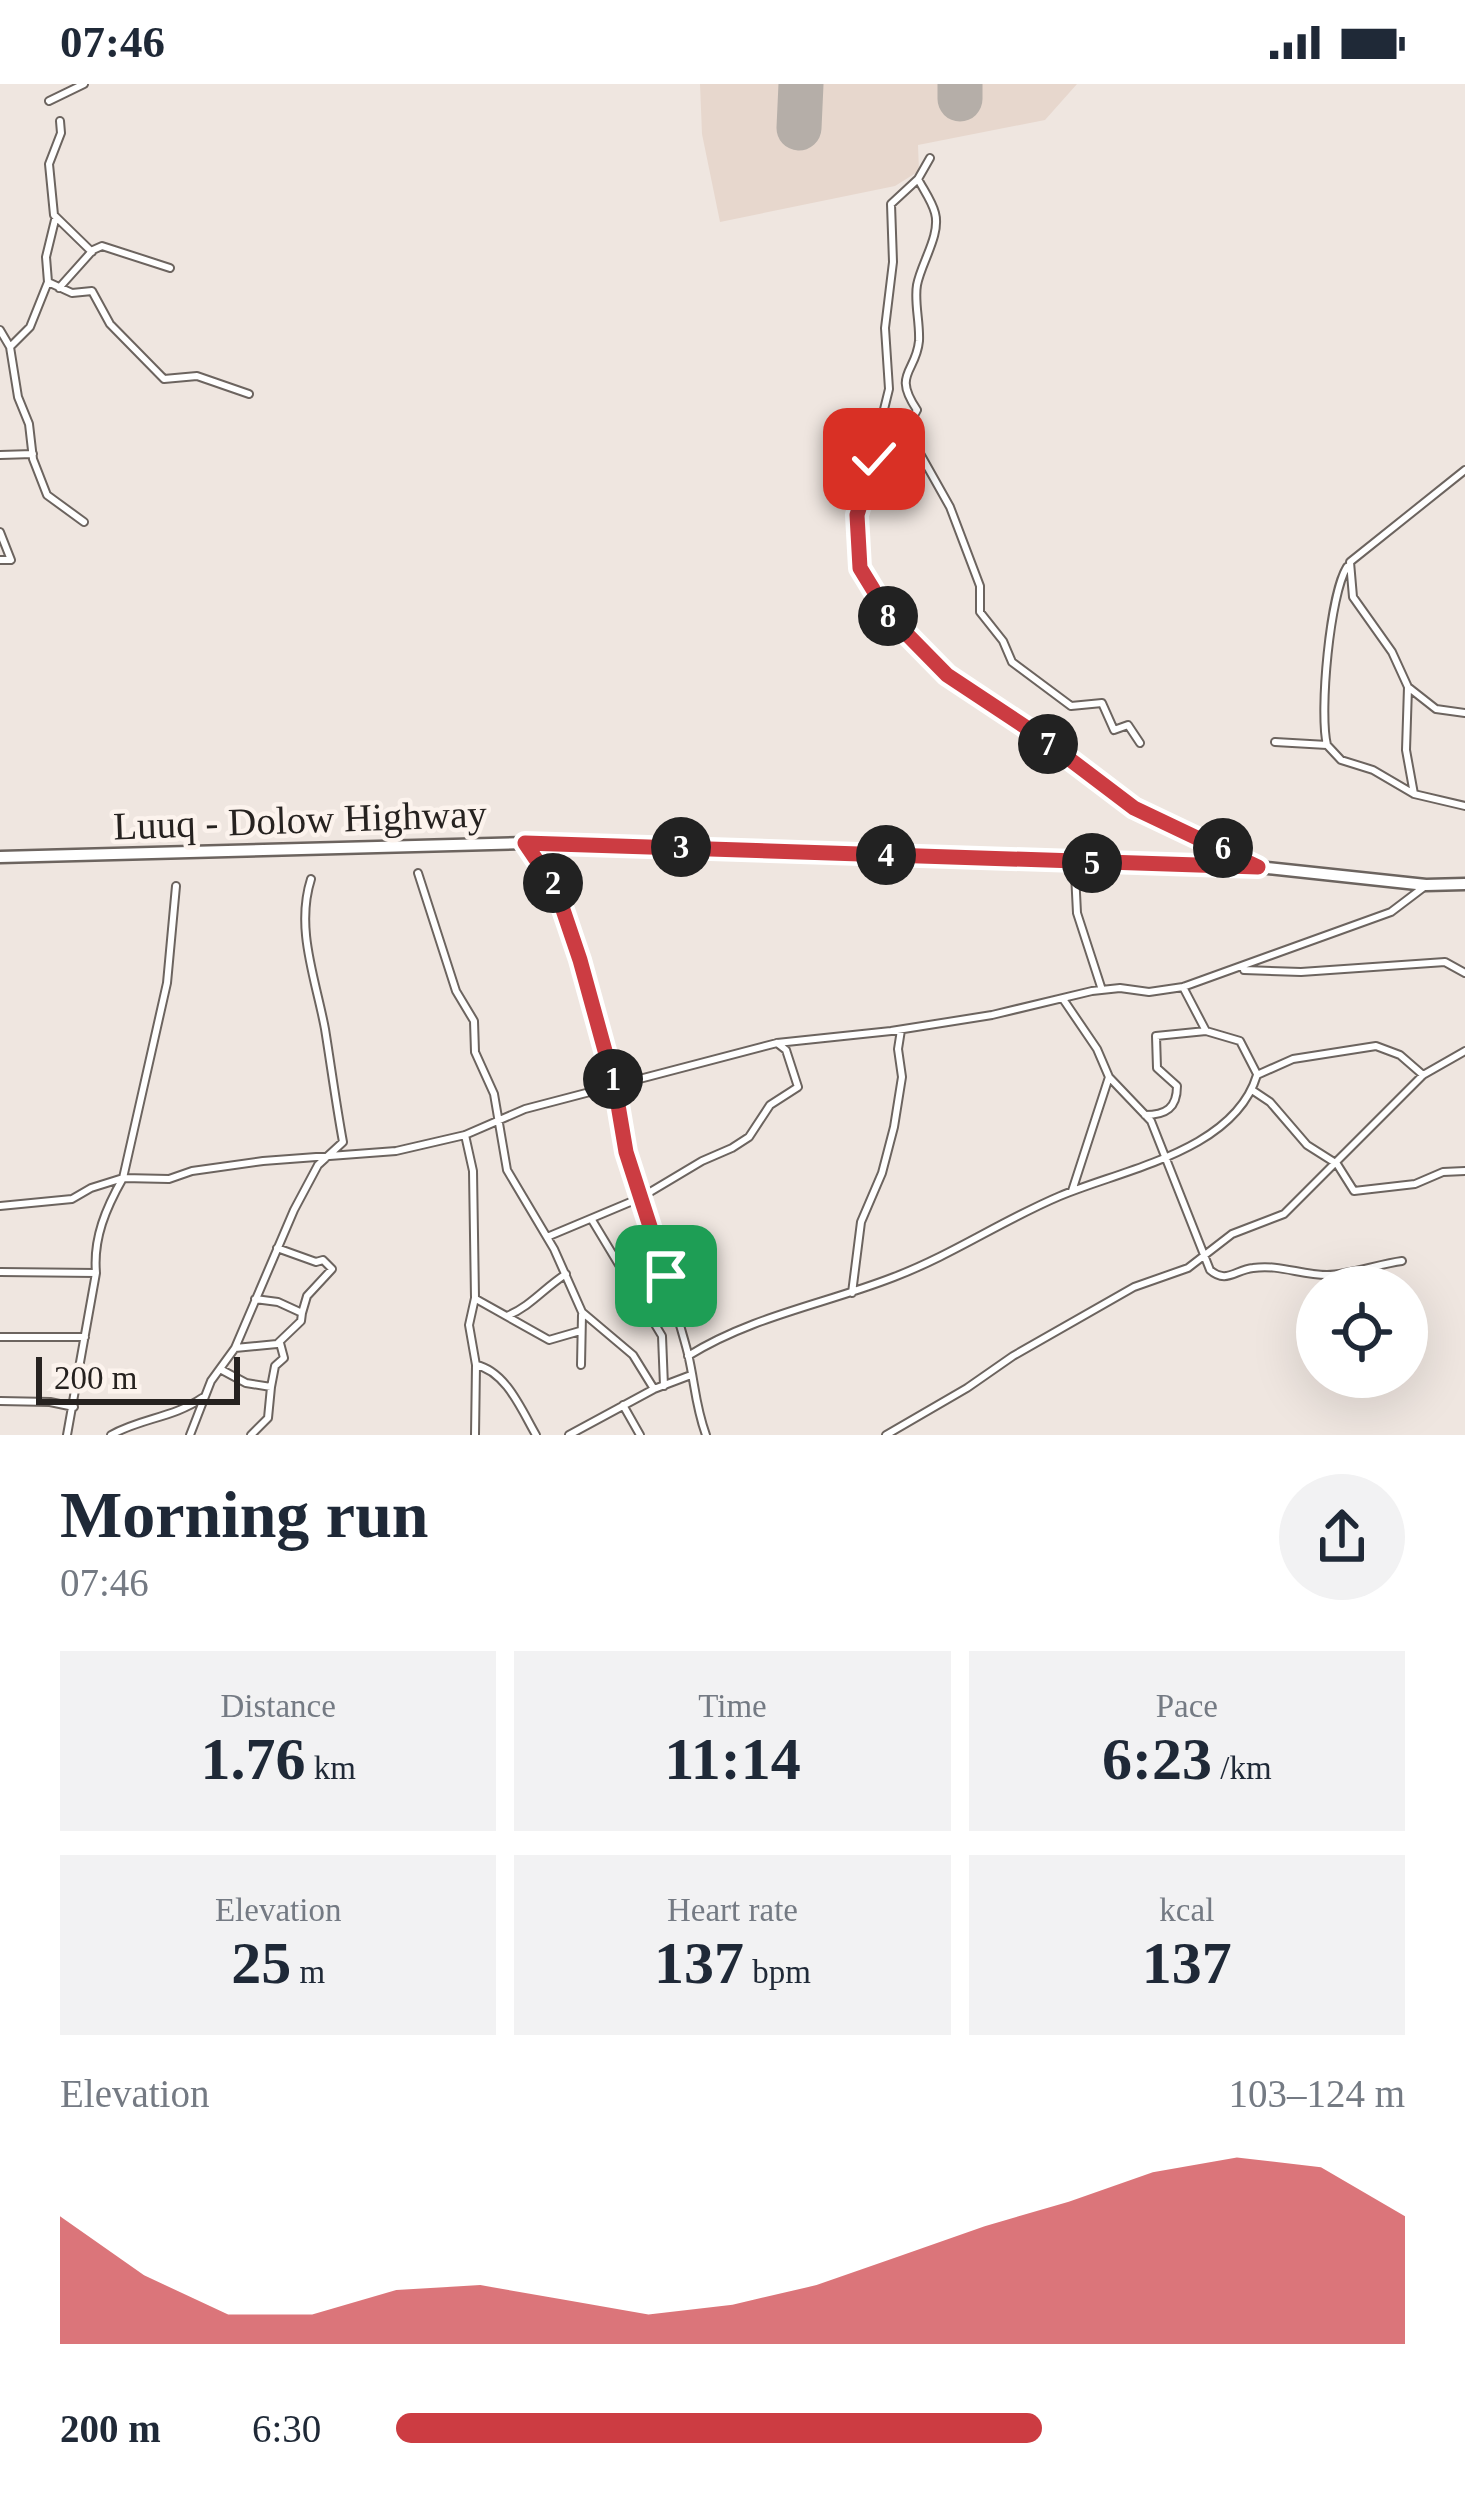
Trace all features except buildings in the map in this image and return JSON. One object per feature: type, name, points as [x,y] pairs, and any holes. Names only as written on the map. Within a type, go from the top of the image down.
[{"type":"main road","name":"Luuq - Dolow Highway","points":[[0,857],[525,843],[1258,867],[1426,885],[1465,884]]},
{"type":"street","points":[[49,101],[84,84]]},
{"type":"street","points":[[10,347],[34,319],[48,282],[46,257],[56,220],[49,164],[61,134],[60,121]]},
{"type":"street","points":[[930,158],[918,179],[891,204],[893,262],[885,328],[889,389],[857,515],[860,568],[890,617],[947,675],[1039,736],[1134,808],[1258,867]]},
{"type":"street","points":[[918,179],[936,214],[915,292],[920,306],[919,343],[906,375],[906,393],[917,410],[910,423],[914,443],[950,507],[980,586],[980,613],[1004,641],[1012,662],[1071,706],[1102,703],[1114,730],[1128,725],[1141,743]]},
{"type":"street","points":[[56,220],[92,252]]},
{"type":"street","points":[[59,289],[92,252],[108,246],[170,268]]},
{"type":"street","points":[[48,282],[82,294],[92,291],[110,325],[164,379],[196,376],[249,394]]},
{"type":"street","points":[[0,330],[10,347],[33,454],[47,495],[84,522]]},
{"type":"street","points":[[0,455],[33,454]]},
{"type":"street","points":[[1465,470],[1350,562],[1338,581],[1326,674],[1327,745],[1341,760],[1373,770],[1414,794],[1465,806]]},
{"type":"street","points":[[0,532],[11,560],[0,560]]},
{"type":"street","points":[[1350,562],[1353,597],[1392,652],[1408,687],[1406,750],[1414,794]]},
{"type":"street","points":[[1408,687],[1436,709],[1465,713]]},
{"type":"street","points":[[1276,742],[1327,745]]},
{"type":"street","points":[[525,843],[556,889],[615,1087],[626,1152],[688,1355],[694,1400],[706,1435]]},
{"type":"street","points":[[418,873],[456,991],[474,1021],[475,1052],[494,1094],[507,1170],[547,1237],[583,1312],[633,1355],[653,1389]]},
{"type":"street","points":[[1075,873],[1077,913],[1102,990]]},
{"type":"street","points":[[193,1434],[205,1396],[235,1348],[318,1166],[343,1142],[310,969],[304,902],[310,879]]},
{"type":"street","points":[[0,1206],[72,1199],[123,1178],[169,1179],[263,1160],[396,1151],[777,1043],[902,1030],[1102,990],[1149,992],[1183,987],[1390,913],[1426,885]]},
{"type":"street","points":[[67,1435],[96,1273],[94,1249],[123,1178],[167,982],[176,886]]},
{"type":"street","points":[[1239,970],[1301,972],[1445,962],[1465,973]]},
{"type":"street","points":[[1183,987],[1206,1031]]},
{"type":"street","points":[[1064,999],[1109,1076],[1145,1114],[1168,1157],[1174,1184],[1210,1270],[1217,1276],[1276,1265],[1328,1275],[1402,1261]]},
{"type":"street","points":[[852,1293],[861,1222],[894,1127],[902,1077],[902,1030]]},
{"type":"street","points":[[688,1355],[740,1326],[852,1293],[939,1258],[1018,1214],[1199,1141],[1252,1090],[1257,1075],[1240,1041],[1206,1031],[1156,1036],[1157,1068],[1178,1086],[1177,1099],[1158,1115],[1145,1114]]},
{"type":"street","points":[[547,1237],[640,1198],[749,1137],[770,1105],[796,1091],[793,1066],[777,1043]]},
{"type":"street","points":[[1257,1075],[1293,1059],[1376,1046],[1400,1055],[1424,1075]]},
{"type":"street","points":[[886,1435],[1117,1297],[1188,1268],[1232,1234],[1284,1214],[1424,1075],[1465,1051]]},
{"type":"street","points":[[1072,1191],[1109,1076]]},
{"type":"street","points":[[1252,1090],[1270,1102],[1307,1145],[1337,1164],[1345,1180],[1360,1192],[1415,1184],[1458,1168],[1465,1171]]},
{"type":"street","points":[[464,1135],[473,1171],[475,1298],[469,1325],[476,1364],[476,1435]]},
{"type":"street","points":[[592,1220],[662,1336],[664,1386]]},
{"type":"street","points":[[235,1348],[280,1343],[301,1321],[308,1296],[332,1269],[323,1261],[277,1248]]},
{"type":"street","points":[[0,1272],[96,1273]]},
{"type":"street","points":[[507,1316],[527,1308],[541,1290],[566,1274]]},
{"type":"street","points":[[475,1298],[549,1340],[580,1331]]},
{"type":"street","points":[[255,1299],[278,1302],[302,1313]]},
{"type":"street","points":[[580,1365],[583,1312]]},
{"type":"street","points":[[0,1337],[85,1337]]},
{"type":"street","points":[[251,1435],[268,1418],[275,1366],[284,1358],[280,1343]]},
{"type":"street","points":[[476,1364],[487,1367],[504,1383],[536,1435]]},
{"type":"street","points":[[220,1369],[246,1383],[271,1387]]},
{"type":"street","points":[[569,1435],[653,1389],[691,1375]]},
{"type":"street","points":[[111,1435],[133,1423],[182,1412],[205,1396]]},
{"type":"street","points":[[0,1401],[74,1407]]},
{"type":"street","points":[[623,1405],[640,1435]]},
{"type":"shaded area","points":[[700,84],[1077,84],[1045,120],[918,145],[919,171],[895,186],[720,222],[702,134]]},
{"type":"runway","points":[[799,128],[801,84]]},
{"type":"runway","points":[[960,84],[960,99]]},
{"type":"route","points":[[666,1276],[626,1152],[615,1087],[580,960],[556,889],[525,843],[1258,867],[1134,808],[1097,783],[1039,736],[947,675],[890,617],[860,568],[857,515],[874,459]]}]
